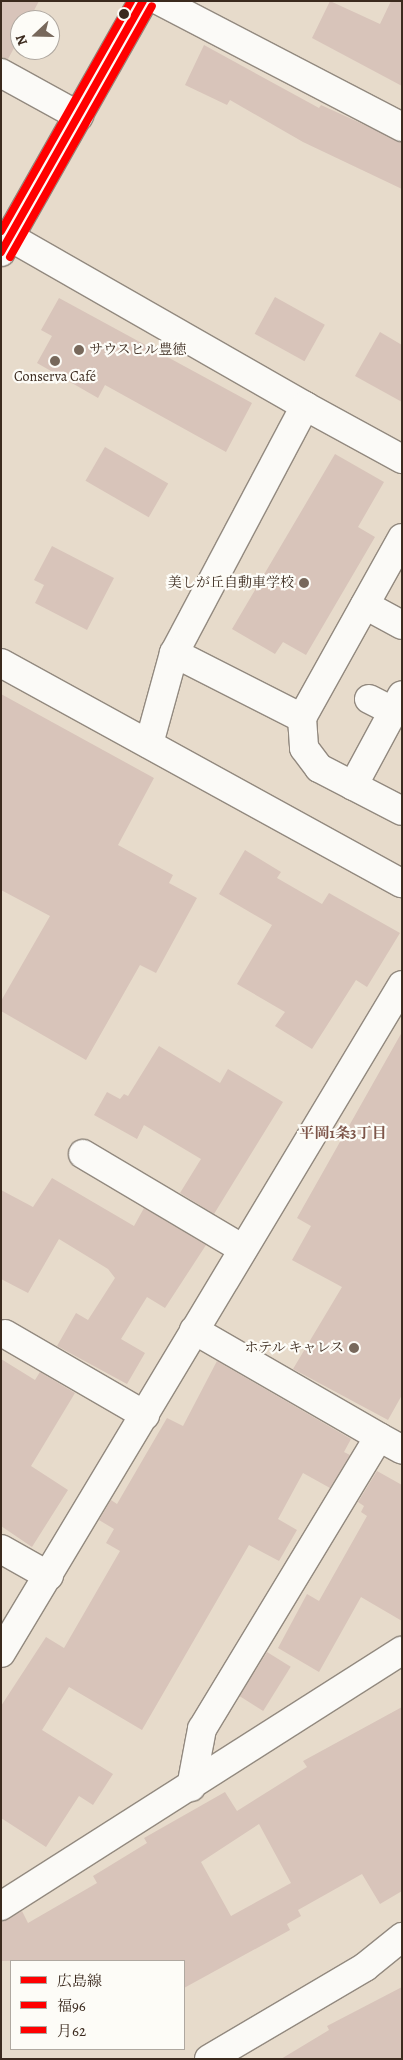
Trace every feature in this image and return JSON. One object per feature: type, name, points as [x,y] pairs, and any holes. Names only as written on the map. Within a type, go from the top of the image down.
[{"type":"street","points":[[143,1],[5,244],[402,459]]},
{"type":"street","points":[[160,1],[402,127]]},
{"type":"street","points":[[1,73],[79,116]]},
{"type":"street","points":[[149,744],[174,654],[305,406]]},
{"type":"street","points":[[400,805],[353,786],[319,768],[304,748],[302,718],[402,538]]},
{"type":"street","points":[[365,605],[402,625]]},
{"type":"street","points":[[174,654],[302,718]]},
{"type":"street","points":[[1,663],[402,883]]},
{"type":"street","points":[[353,786],[388,702]]},
{"type":"street","points":[[1,1653],[49,1576],[194,1330],[402,985]]},
{"type":"street","points":[[82,1154],[243,1249]]},
{"type":"street","points":[[191,1787],[202,1729],[396,1445],[194,1330]]},
{"type":"street","points":[[5,1334],[145,1415]]},
{"type":"street","points":[[1,1549],[49,1576]]},
{"type":"street","points":[[1,1906],[191,1787],[402,1651]]},
{"type":"street","points":[[221,2056],[365,1967],[402,1937]]},
{"type":"building","points":[[1,1],[39,1],[34,10],[10,10],[10,55],[8,59],[1,57]]},
{"type":"building","points":[[330,1],[380,24],[391,1],[402,1],[402,86],[312,38]]},
{"type":"building","points":[[204,45],[319,108],[321,105],[402,142],[402,189],[303,142],[230,100],[227,105],[185,85]]},
{"type":"building","points":[[275,297],[325,325],[304,361],[255,334]]},
{"type":"building","points":[[59,298],[252,403],[226,452],[105,385],[98,398],[37,363],[52,336],[41,330]]},
{"type":"building","points":[[380,332],[402,345],[402,402],[355,376]]},
{"type":"building","points":[[105,447],[168,484],[149,517],[86,481]]},
{"type":"building","name":"美しが丘自動車学校","points":[[335,454],[384,482],[358,527],[375,537],[306,655],[283,642],[275,654],[232,629]]},
{"type":"building","points":[[52,546],[114,578],[87,630],[35,603],[44,585],[34,580]]},
{"type":"building","points":[[1,694],[154,778],[118,845],[173,875],[169,883],[197,898],[156,973],[140,965],[86,1060],[1,1011],[1,1001],[50,916],[1,890]]},
{"type":"building","points":[[245,850],[281,872],[277,878],[322,904],[329,893],[400,933],[367,987],[356,980],[312,1049],[275,1026],[285,1012],[237,984],[272,925],[219,894]]},
{"type":"building","points":[[402,1032],[402,1395],[388,1420],[293,1369],[342,1287],[292,1260],[311,1226],[297,1218]]},
{"type":"building","points":[[159,1046],[220,1083],[228,1069],[283,1102],[214,1214],[180,1193],[201,1159],[144,1125],[137,1139],[94,1115],[107,1092],[120,1099],[124,1094],[128,1096]]},
{"type":"building","points":[[52,1178],[134,1226],[144,1208],[206,1245],[165,1308],[147,1297],[121,1339],[145,1353],[127,1384],[57,1346],[76,1313],[88,1320],[115,1278],[108,1269],[59,1239],[28,1293],[1,1279],[1,1190],[33,1207]]},
{"type":"building","points":[[1,1359],[35,1380],[40,1372],[75,1393],[31,1466],[68,1490],[32,1547],[1,1526]]},
{"type":"building","points":[[217,1361],[351,1439],[344,1452],[350,1455],[330,1488],[303,1473],[278,1519],[297,1530],[279,1561],[249,1545],[142,1730],[69,1687],[42,1730],[113,1774],[93,1805],[79,1796],[46,1847],[1,1818],[1,1706],[46,1637],[64,1648],[120,1551],[106,1543],[114,1529],[99,1520],[111,1500],[117,1504],[167,1418],[183,1426]]},
{"type":"building","points":[[377,1471],[402,1485],[402,1621],[361,1597],[319,1672],[278,1648],[307,1594],[319,1601],[367,1516],[361,1512],[364,1506],[358,1502]]},
{"type":"building","points":[[267,1652],[291,1667],[263,1711],[239,1696]]},
{"type":"building","points":[[402,1707],[402,1891],[380,1904],[362,1874],[298,1910],[301,1916],[287,1924],[290,1930],[185,1987],[185,1960],[1,1961],[1,1922],[22,1911],[28,1923],[97,1883],[93,1876],[147,1843],[144,1838],[225,1792],[237,1811],[307,1767],[303,1761]],"holes":[[[259,1824],[291,1883],[231,1916],[201,1862]]]},
{"type":"building","points":[[402,1987],[402,2059],[281,2059],[329,2030],[327,2026]]},
{"type":"transit line","name":"月62","points":[[1,231],[131,1]]},
{"type":"transit line","name":"広島線","points":[[1,252],[143,1]]},
{"type":"transit line","name":"福96","points":[[10,257],[152,6]]},
{"type":"place","name":"サウスヒル豊徳","points":[[79,350]]},
{"type":"place","name":"Conserva Café","points":[[55,361]]},
{"type":"place","name":"美しが丘自動車学校","points":[[304,583]]},
{"type":"place","name":"ホテル キャレス","points":[[354,1348]]},
{"type":"district","name":"平岡1条3丁目","points":[[343,1134]]}]
